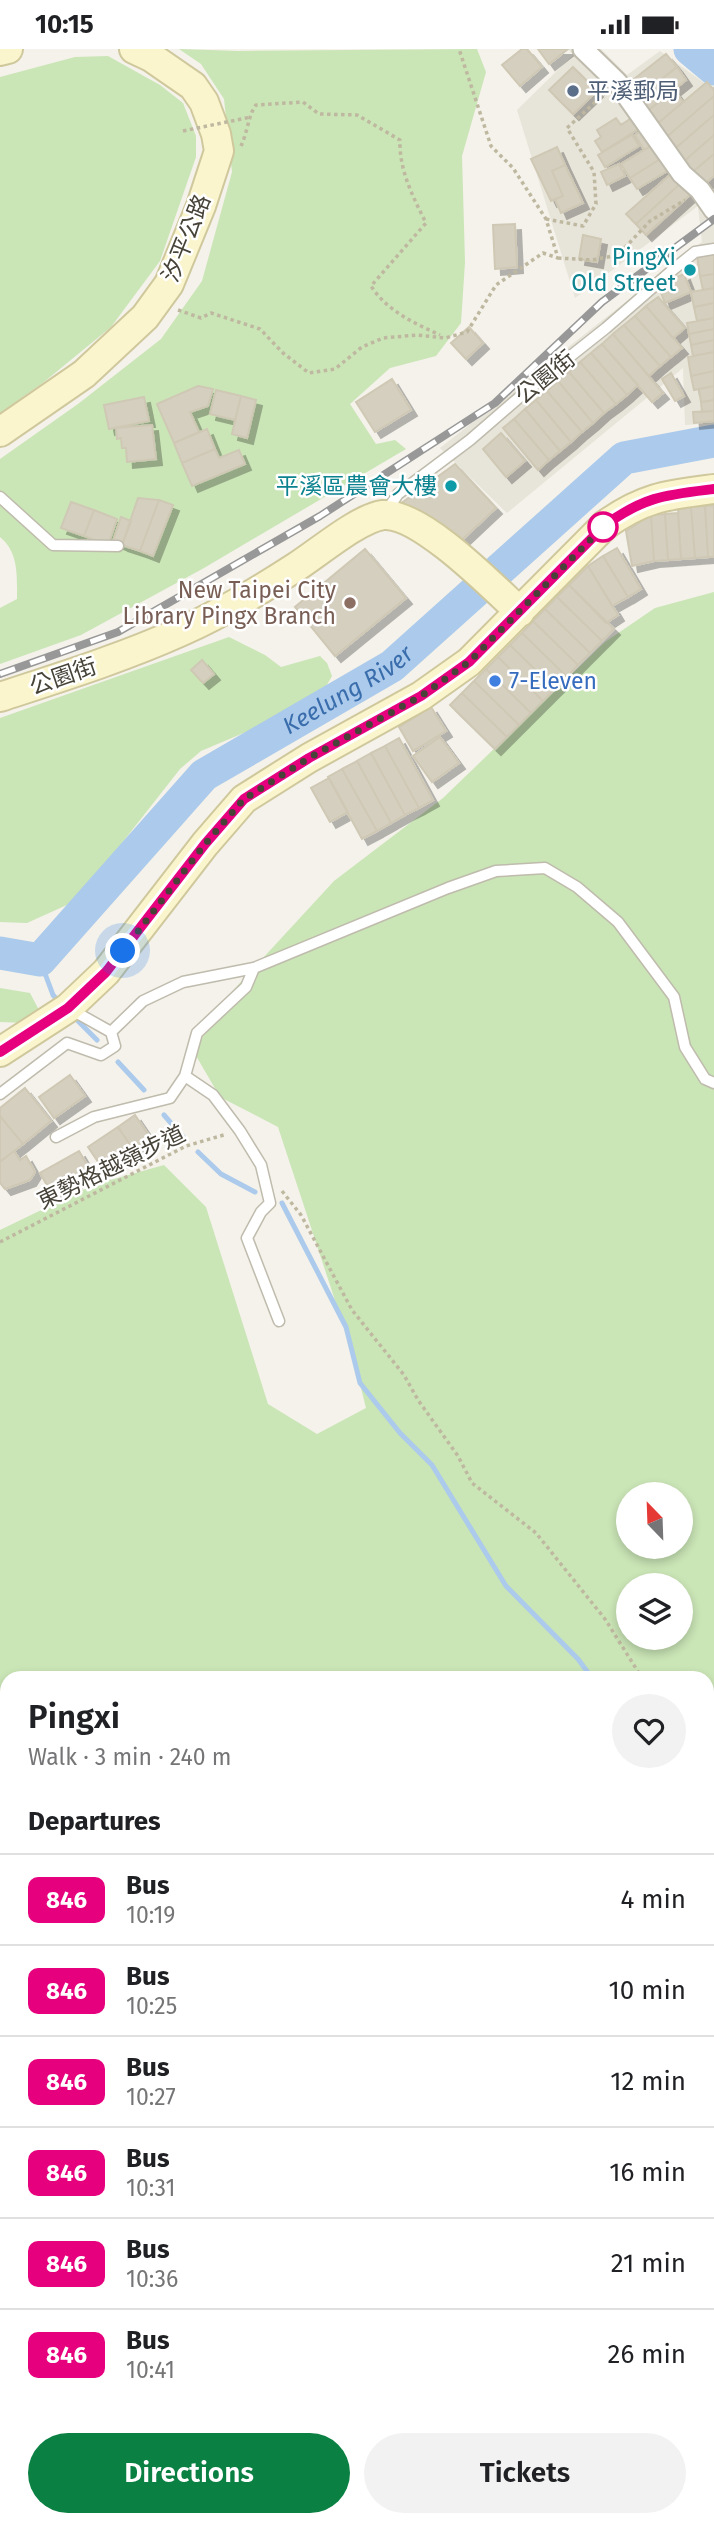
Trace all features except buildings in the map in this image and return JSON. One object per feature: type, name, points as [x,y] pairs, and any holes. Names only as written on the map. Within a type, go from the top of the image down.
[{"type":"street","points":[[0,51],[8,49]]},
{"type":"street","points":[[134,49],[151,57],[193,86],[208,113],[219,151]]},
{"type":"street","points":[[583,49],[617,82],[682,174],[700,190],[714,211]]},
{"type":"street","name":"汐平公路","points":[[0,432],[83,374],[145,317],[169,284],[201,206],[219,151]]},
{"type":"street","points":[[0,1052],[62,1012],[106,972],[205,844],[244,799],[309,758],[421,696],[469,662],[605,525],[629,508],[655,498],[714,489]]},
{"type":"street","points":[[384,515],[411,523],[444,542],[520,612]]},
{"type":"street","name":"公園街","points":[[0,697],[97,665],[181,631],[258,591],[355,526],[384,515]]},
{"type":"lane","name":"公園街","points":[[384,515],[398,494],[470,440],[674,268],[695,252],[714,249]]},
{"type":"lane","points":[[0,497],[53,545],[118,545]]},
{"type":"lane","points":[[110,1031],[143,1001],[184,982],[254,968],[496,871],[545,868],[577,887],[618,922],[674,997],[685,1047],[705,1079],[714,1083]]},
{"type":"lane","points":[[56,1137],[94,1117],[170,1098],[185,1076],[197,1033],[246,987],[254,968]]},
{"type":"lane","points":[[62,1012],[110,1031]]},
{"type":"lane","points":[[0,1094],[67,1043],[101,1055],[115,1047],[110,1031]]},
{"type":"lane","points":[[185,1076],[213,1095],[261,1165],[270,1203],[261,1212],[247,1238],[279,1321]]},
{"type":"path","points":[[459,49],[491,146],[513,168],[546,219],[558,258]]},
{"type":"path","points":[[546,219],[583,226],[596,204],[594,171],[567,128],[617,82]]},
{"type":"path","points":[[219,151],[236,153],[242,145],[252,109],[256,105],[303,102],[319,114],[357,115],[400,140],[400,152],[412,197],[426,223],[372,286],[380,300],[408,320],[445,338]]},
{"type":"path","points":[[183,131],[251,117]]},
{"type":"path","points":[[169,284],[172,292],[169,307],[201,318],[211,313],[260,329],[283,353],[309,373],[334,369],[362,347],[383,338],[417,335],[445,338],[467,332],[496,285],[543,253],[558,258],[592,260],[618,255],[650,221],[700,190]]},
{"type":"path","name":"東勢格越嶺步道","points":[[0,1242],[186,1146],[240,1131]]},
{"type":"path","points":[[261,1165],[301,1215],[352,1310],[404,1375],[439,1433],[458,1456],[472,1483],[536,1533],[605,1619],[638,1671]]},
{"type":"shaded area","name":"PingXi Old Street","points":[[568,49],[601,49],[627,75],[660,51],[714,90],[714,423],[685,425],[683,368],[507,513],[440,448],[702,242],[698,206],[575,298],[517,110],[573,55]]},
{"type":"green space","points":[[179,49],[477,49],[486,72],[462,156],[465,262],[461,323],[436,356],[390,368],[350,404],[376,444],[395,440],[406,449],[204,568],[81,635],[0,664],[0,608],[17,599],[17,574],[11,550],[0,537],[0,459],[78,404],[161,339],[202,281],[232,172],[224,99],[201,64]]},
{"type":"green space","points":[[108,56],[160,85],[183,103],[196,136],[196,157],[160,261],[111,327],[44,382],[0,413],[0,77],[75,57]]},
{"type":"green space","points":[[714,592],[714,1671],[0,1671],[0,1230],[93,1185],[164,1165],[206,1207],[268,1404],[317,1434],[366,1408],[352,1352],[278,1127],[220,1097],[195,1054],[215,1010],[334,881],[443,798],[605,642],[655,608]]},
{"type":"green space","points":[[229,637],[265,655],[281,667],[320,656],[327,663],[332,676],[324,690],[281,717],[201,751],[180,769],[100,871],[69,904],[27,923],[0,922],[0,718]]},
{"type":"green space","points":[[0,988],[30,993],[40,1012],[27,1023],[0,1022]]},
{"type":"waterway","points":[[690,49],[714,69]]},
{"type":"waterway","name":"Keelung River","points":[[0,953],[40,960],[204,775],[392,666],[624,458],[714,441]]},
{"type":"waterway","points":[[40,960],[53,995],[60,1003]]},
{"type":"waterway","points":[[72,1015],[97,1040]]},
{"type":"waterway","points":[[118,1062],[144,1090]]},
{"type":"waterway","points":[[164,1115],[183,1137]]},
{"type":"waterway","points":[[198,1152],[221,1174],[255,1192]]},
{"type":"waterway","points":[[282,1203],[346,1327],[360,1383],[400,1433],[432,1465],[506,1586],[587,1671]]},
{"type":"railway","points":[[0,674],[118,632],[320,516],[495,403],[602,302],[714,219]]},
{"type":"bus line","name":"846","points":[[0,1052],[68,1008],[106,972],[205,844],[244,799],[309,758],[421,696],[469,662],[605,525],[629,508],[655,498],[714,489]]},
{"type":"place","name":"平溪郵局","points":[[573,91]]},
{"type":"place","name":"PingXi Old Street","points":[[690,270]]},
{"type":"place","name":"平溪區農會大樓","points":[[451,486]]},
{"type":"place","name":"New Taipei City Library Pingx Branch","points":[[350,603]]},
{"type":"place","name":"7-Eleven","points":[[495,681]]},
{"type":"route","points":[[123,951],[205,844],[244,799],[309,758],[421,696],[469,662],[605,525],[603,527]]}]
